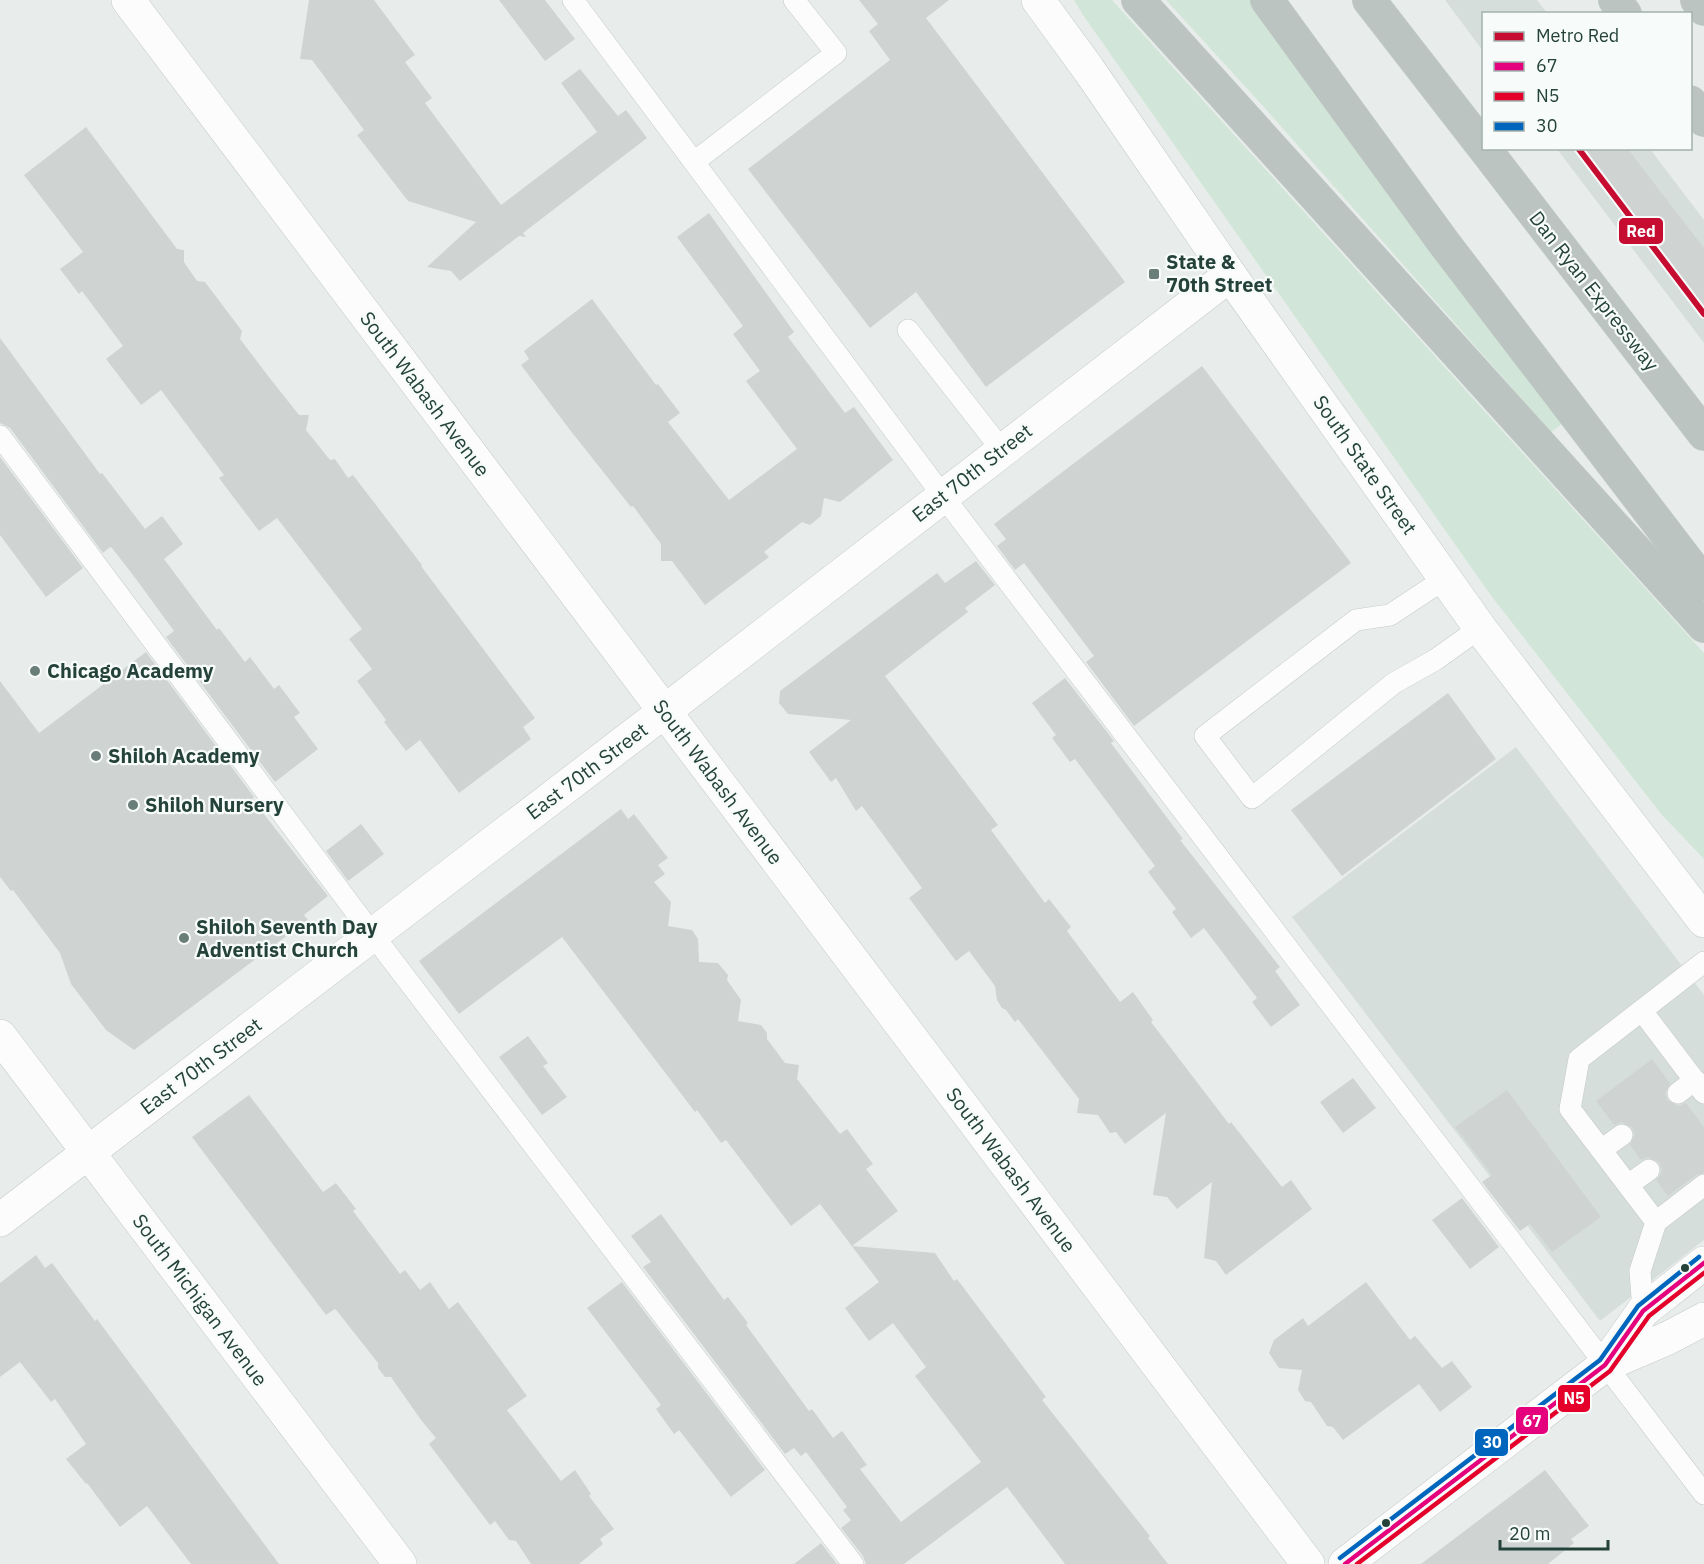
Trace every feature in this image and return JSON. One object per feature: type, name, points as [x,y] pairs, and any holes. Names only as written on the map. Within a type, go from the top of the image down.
[{"type":"highway","points":[[1138,0],[1704,626]]},
{"type":"highway","points":[[1267,0],[1444,243],[1704,583]]},
{"type":"highway","name":"Dan Ryan Expressway","points":[[1369,0],[1482,145]]},
{"type":"highway","points":[[1697,0],[1704,9]]},
{"type":"highway","points":[[1692,105],[1704,120]]},
{"type":"highway","name":"Dan Ryan Expressway","points":[[1486,150],[1704,434]]},
{"type":"street","name":"South Wabash Avenue","points":[[128,0],[1308,1564]]},
{"type":"street","name":"South State Street","points":[[1038,0],[1480,628],[1704,921]]},
{"type":"street","name":"East 70th Street","points":[[0,1220],[1230,275]]},
{"type":"street","name":"South Michigan Avenue","points":[[0,1036],[400,1564]]},
{"type":"street","points":[[1605,1365],[1643,1311],[1704,1263]]},
{"type":"street","points":[[1345,1564],[1605,1365],[1668,1338],[1704,1319]]},
{"type":"lane","points":[[573,0],[943,496],[1704,1494]]},
{"type":"lane","points":[[694,162],[836,53],[794,0]]},
{"type":"lane","points":[[908,330],[1002,450]]},
{"type":"lane","points":[[0,436],[373,935],[853,1564]]},
{"type":"lane","points":[[1446,578],[1390,615],[1356,620],[1204,736],[1252,798],[1394,683],[1435,660],[1480,628]]},
{"type":"lane","points":[[1656,1222],[1570,1109],[1579,1059],[1704,962]]},
{"type":"lane","points":[[1642,1011],[1692,1089]]},
{"type":"lane","points":[[1601,1150],[1622,1135]]},
{"type":"lane","points":[[1628,1185],[1649,1170]]},
{"type":"lane","points":[[1643,1311],[1640,1271],[1656,1222],[1704,1185]]},
{"type":"shaded area","points":[[1445,0],[1537,0],[1546,12],[1482,12],[1482,50]]},
{"type":"shaded area","points":[[1558,150],[1651,150],[1704,220],[1704,343]]},
{"type":"shaded area","points":[[1516,747],[1704,995],[1704,1240],[1600,1321],[1292,917]]},
{"type":"green space","points":[[1074,0],[1112,0],[1704,653],[1704,859],[1662,815],[1492,597]]},
{"type":"green space","points":[[1166,0],[1251,0],[1562,424],[1551,432],[1262,105]]},
{"type":"building","points":[[309,0],[374,0],[415,55],[405,62],[432,98],[425,103],[501,205],[597,132],[561,83],[580,69],[618,116],[626,110],[647,138],[523,233],[526,237],[519,236],[460,281],[451,271],[427,267],[476,222],[408,201],[357,135],[364,130],[312,60],[300,59]]},
{"type":"building","points":[[499,0],[545,0],[575,39],[545,61]]},
{"type":"building","points":[[859,0],[949,0],[926,18],[1125,282],[986,387],[916,292],[870,328],[748,169],[890,60],[869,31],[878,24]]},
{"type":"building","points":[[86,127],[177,249],[184,250],[184,262],[197,281],[205,282],[242,331],[240,339],[272,381],[299,415],[309,415],[306,430],[330,460],[335,459],[348,478],[353,475],[535,718],[523,727],[531,739],[459,793],[420,740],[406,751],[384,722],[386,720],[357,681],[372,669],[349,639],[362,629],[277,518],[259,531],[219,478],[224,475],[161,390],[141,405],[106,359],[123,346],[82,291],[79,294],[60,269],[83,252],[24,175]]},
{"type":"building","points":[[1576,150],[1629,150],[1704,248],[1704,320]]},
{"type":"building","points":[[709,213],[794,332],[788,337],[845,413],[854,407],[893,460],[840,502],[824,498],[821,516],[810,525],[802,522],[764,552],[769,557],[705,605],[672,561],[661,561],[661,544],[521,365],[529,359],[524,351],[592,299],[656,385],[658,384],[680,413],[668,422],[729,500],[797,449],[746,381],[760,371],[733,334],[743,326],[677,237]]},
{"type":"building","points":[[0,338],[100,474],[102,473],[145,529],[162,516],[183,544],[164,559],[217,630],[219,628],[245,662],[250,657],[274,689],[279,685],[300,713],[294,717],[318,749],[275,782],[166,637],[174,631],[136,579],[112,548],[110,547],[103,553],[10,428],[0,423]]},
{"type":"building","points":[[1202,366],[1351,563],[1134,726],[1086,662],[1094,656],[1024,563],[1015,570],[997,546],[1006,539],[994,524]]},
{"type":"building","points":[[0,457],[83,568],[46,597],[0,535]]},
{"type":"building","points":[[976,561],[995,585],[965,608],[968,612],[885,676],[998,825],[991,830],[1045,903],[1049,899],[1071,927],[1067,931],[1120,1002],[1133,992],[1153,1020],[1151,1022],[1229,1124],[1231,1122],[1282,1187],[1291,1180],[1312,1209],[1226,1275],[1216,1261],[1204,1258],[1212,1182],[1177,1209],[1167,1197],[1153,1195],[1166,1113],[1125,1144],[1116,1132],[1110,1133],[1098,1115],[1077,1113],[1079,1099],[1018,1019],[1015,1022],[1002,1008],[997,1000],[995,986],[969,951],[956,961],[909,898],[922,888],[862,806],[856,811],[836,778],[831,782],[809,752],[851,720],[788,714],[779,703],[780,691],[937,573],[945,583]]},
{"type":"building","points":[[146,652],[254,797],[252,799],[328,896],[304,915],[308,920],[134,1050],[106,1030],[71,984],[60,953],[13,890],[11,891],[0,877],[0,681],[39,733]]},
{"type":"building","points":[[1065,678],[1114,741],[1111,743],[1183,839],[1180,840],[1280,967],[1275,971],[1300,1005],[1271,1027],[1252,1002],[1257,998],[1204,928],[1191,938],[1172,912],[1176,909],[1148,872],[1155,866],[1075,759],[1070,762],[1052,738],[1056,735],[1032,703]]},
{"type":"building","points":[[1448,693],[1496,759],[1342,876],[1291,810]]},
{"type":"building","points":[[621,809],[628,819],[634,814],[668,858],[658,865],[665,874],[654,882],[671,902],[668,926],[692,930],[698,939],[699,962],[718,963],[728,975],[727,980],[741,1000],[738,1021],[761,1025],[767,1033],[767,1039],[785,1063],[799,1065],[797,1079],[840,1134],[847,1129],[873,1164],[866,1169],[898,1211],[852,1246],[935,1253],[954,1281],[957,1279],[1046,1397],[1042,1400],[1150,1536],[1148,1538],[1168,1564],[1065,1564],[1007,1487],[904,1564],[866,1564],[863,1556],[841,1528],[851,1520],[843,1510],[847,1507],[806,1452],[801,1456],[794,1448],[785,1454],[643,1267],[651,1262],[631,1236],[661,1214],[724,1300],[728,1297],[748,1323],[746,1325],[809,1411],[812,1409],[833,1438],[842,1431],[867,1465],[860,1469],[901,1522],[981,1462],[915,1376],[926,1367],[893,1323],[869,1341],[845,1308],[879,1282],[820,1204],[791,1226],[726,1140],[721,1143],[697,1110],[695,1112],[562,937],[459,1014],[419,961]]},
{"type":"building","points":[[361,824],[384,854],[348,881],[326,851]]},
{"type":"building","points":[[528,1036],[548,1063],[543,1066],[567,1097],[542,1115],[499,1057]]},
{"type":"building","points":[[1652,1059],[1670,1083],[1665,1094],[1668,1101],[1679,1106],[1686,1103],[1704,1127],[1704,1173],[1696,1175],[1668,1196],[1656,1180],[1662,1169],[1659,1162],[1648,1157],[1641,1160],[1630,1145],[1635,1134],[1632,1127],[1621,1122],[1614,1125],[1596,1101]]},
{"type":"building","points":[[1353,1078],[1376,1108],[1343,1133],[1320,1102]]},
{"type":"building","points":[[1507,1090],[1601,1217],[1552,1252],[1530,1224],[1520,1231],[1482,1182],[1492,1175],[1455,1127]]},
{"type":"building","points":[[249,1095],[323,1192],[336,1183],[356,1209],[353,1211],[400,1274],[405,1270],[420,1290],[430,1282],[449,1309],[458,1302],[527,1396],[507,1410],[561,1481],[575,1470],[591,1494],[589,1496],[614,1529],[600,1539],[603,1544],[579,1564],[531,1564],[516,1541],[509,1540],[495,1521],[490,1525],[429,1444],[436,1438],[391,1377],[385,1377],[378,1368],[378,1363],[335,1309],[326,1315],[192,1137]]},
{"type":"building","points":[[1462,1198],[1499,1247],[1470,1269],[1432,1220]]},
{"type":"building","points":[[36,1255],[45,1268],[52,1263],[95,1321],[97,1319],[279,1564],[191,1564],[147,1506],[120,1527],[66,1459],[86,1444],[55,1399],[51,1402],[20,1362],[0,1377],[0,1283]]},
{"type":"building","points":[[622,1282],[765,1470],[731,1497],[679,1430],[674,1434],[656,1409],[661,1405],[587,1308]]},
{"type":"building","points":[[1366,1282],[1410,1340],[1415,1336],[1442,1368],[1452,1361],[1472,1387],[1440,1412],[1419,1384],[1343,1440],[1333,1427],[1327,1426],[1311,1402],[1305,1401],[1298,1390],[1302,1370],[1279,1368],[1269,1353],[1274,1340],[1303,1318],[1308,1326]]},
{"type":"building","points":[[1545,1470],[1589,1526],[1571,1539],[1574,1543],[1548,1564],[1421,1564]]},
{"type":"building","points":[[821,1543],[837,1564],[794,1564]]},
{"type":"metro line","name":"Red","points":[[1580,150],[1704,314]]},
{"type":"transit line","name":"30","points":[[1340,1558],[1600,1360],[1638,1306],[1699,1257]]},
{"type":"transit line","name":"67","points":[[1345,1564],[1605,1365],[1643,1311],[1704,1263]]},
{"type":"transit line","name":"N5","points":[[1357,1564],[1610,1371],[1649,1316],[1704,1273]]},
{"type":"place","name":"State & 70th Street","points":[[1154,274]]},
{"type":"place","name":"Chicago Academy","points":[[35,671]]},
{"type":"place","name":"Shiloh Academy","points":[[96,756]]},
{"type":"place","name":"Shiloh Nursery","points":[[133,805]]},
{"type":"place","name":"Shiloh Seventh Day Adventist Church","points":[[184,938]]}]
